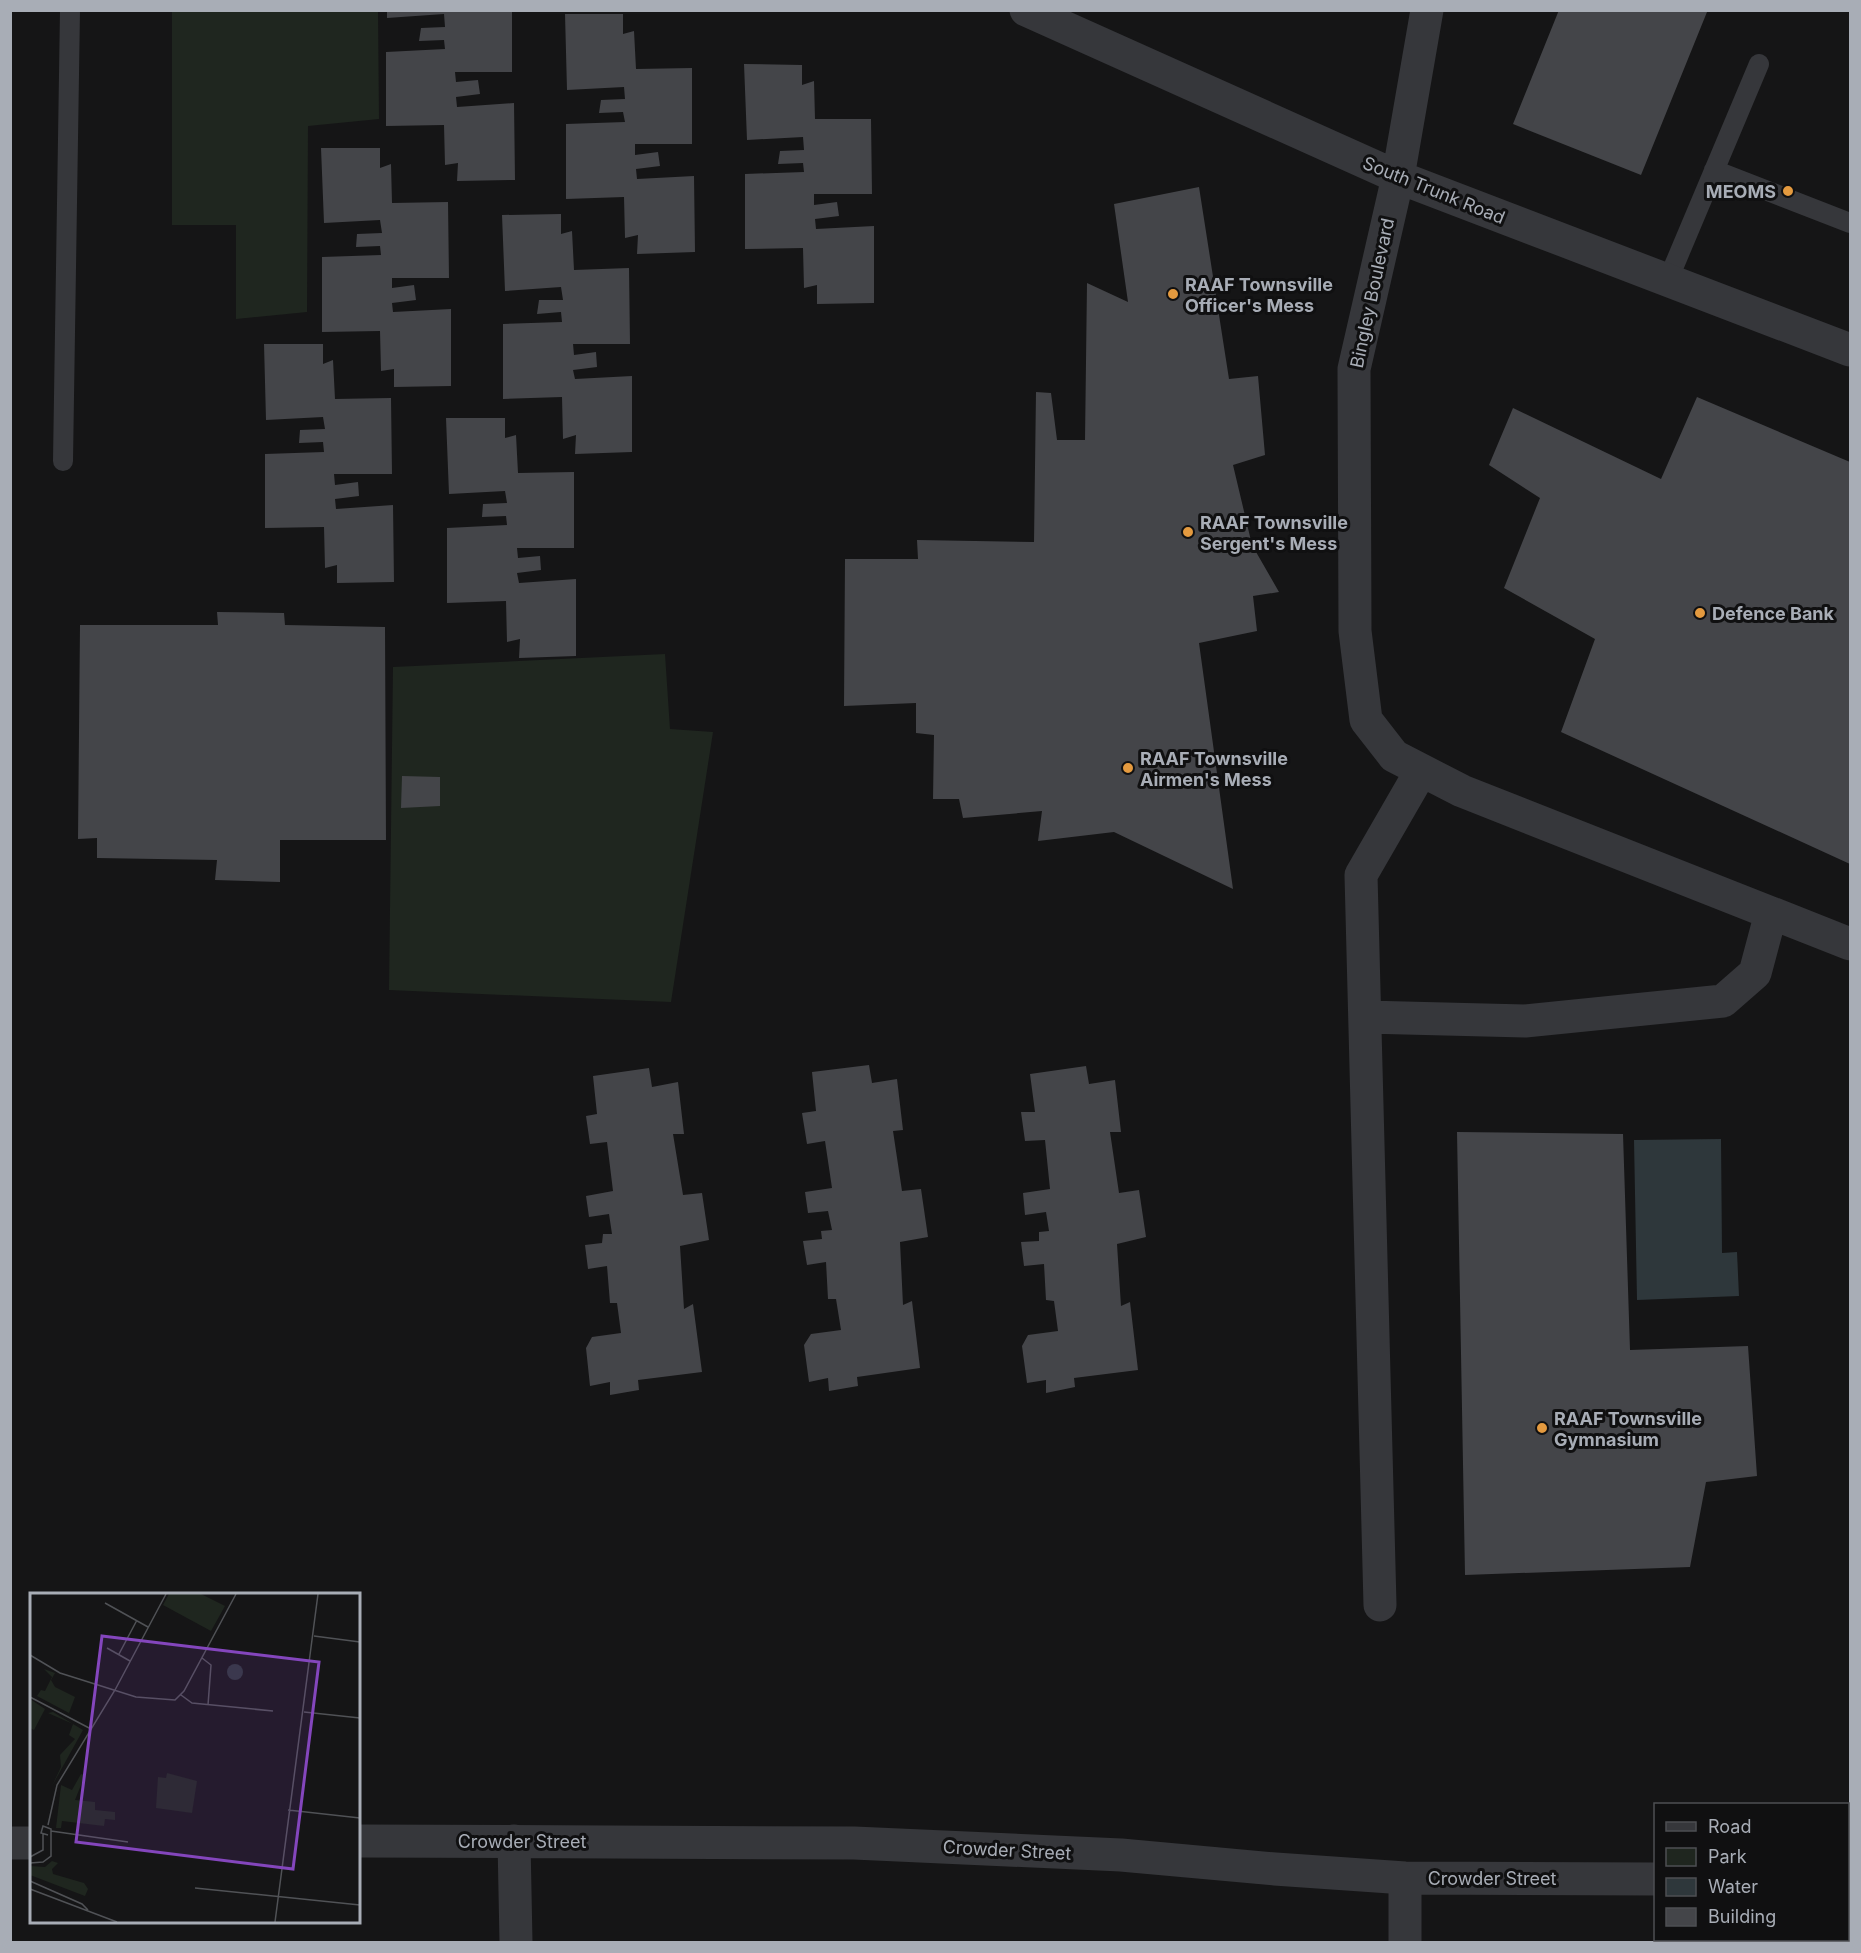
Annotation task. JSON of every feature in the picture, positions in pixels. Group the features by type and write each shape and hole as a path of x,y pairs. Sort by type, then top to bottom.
{"street":[{"name":"South Trunk Road","path":"1026,10 1398,177 1851,350"},
{"name":"Bingley Boulevard","path":"1427,10 1398,177 1354,369 1355,631 1366,720 1394,756 1462,791 1851,944"},
{"path":"1380,1605 1361,875 1421,771"},
{"path":"1365,1017 1525,1021 1723,1001 1755,973 1771,913"},
{"name":"Crowder Street","path":"360,1841 865,1843 1121,1856 1405,1878 1654,1879"},
{"path":"514,1841 516,1942"},
{"path":"10,1843 30,1843"},
{"path":"1405,1878 1406,1942"}],"lane":[{"path":"63,460 70,10"},
{"path":"1668,280 1758,64"},
{"path":"1714,170 1851,223"}],"green space":[{"path":"172,11 378,11 379,119 308,126 307,312 236,319 236,225 172,225"},
{"path":"665,654 670,729 713,732 671,1002 389,990 393,667"}],"water":[{"path":"1721,1139 1722,1253 1737,1252 1739,1296 1637,1300 1634,1140"}],"building":[{"path":"387,10 512,10 512,72 455,72 456,82 478,80 480,94 456,97 457,107 514,103 515,180 457,181 458,163 445,165 444,125 386,126 386,52 445,49 444,40 419,41 421,28 445,27 444,14 387,18"},
{"path":"1559,10 1701,10 1707,12 1641,175 1513,124"},
{"path":"565,14 623,14 623,34 634,31 636,69 692,68 692,144 635,144 635,155 658,152 660,166 636,169 637,179 694,176 695,252 637,254 638,235 625,238 624,197 566,199 566,124 625,122 623,112 599,113 601,100 625,99 624,87 567,90"},
{"path":"744,64 802,65 802,85 814,81 815,119 871,119 872,194 814,194 814,205 837,202 839,216 815,219 816,229 874,226 874,303 817,304 817,285 804,288 803,248 745,249 745,174 804,172 803,163 778,164 780,151 804,150 803,137 747,140"},
{"path":"321,148 380,148 380,168 391,164 392,203 448,202 449,278 392,278 392,288 414,285 416,300 392,303 393,312 451,309 451,386 394,387 394,369 381,371 380,331 322,332 322,257 381,255 380,246 356,247 357,234 382,233 380,220 324,223"},
{"path":"1199,187 1229,379 1258,376 1265,455 1233,465 1252,545 1279,592 1253,596 1257,631 1199,643 1233,889 1114,832 1038,841 1042,811 963,818 959,799 933,799 934,735 916,733 916,703 844,706 845,559 918,559 917,540 1034,542 1036,392 1051,393 1057,440 1085,440 1087,283 1128,302 1114,204"},
{"path":"561,214 561,234 572,231 574,270 629,268 630,344 573,344 574,355 596,352 597,367 573,370 575,379 632,376 632,452 575,454 576,435 563,439 562,397 503,399 503,324 562,322 561,312 537,314 539,300 563,300 561,287 505,291 502,215"},
{"path":"264,344 323,344 323,364 333,360 335,399 391,398 392,474 334,474 335,485 358,482 359,496 335,499 336,509 393,505 394,582 337,583 337,565 325,568 324,527 265,528 265,454 324,452 323,442 299,443 300,430 325,429 323,417 266,420"},
{"name":"Defence Bank","path":"1697,397 1850,462 1850,864 1561,732 1595,639 1504,588 1540,498 1489,465 1513,408 1661,479"},
{"path":"446,418 505,418 505,438 516,435 518,473 574,472 574,548 517,548 518,558 540,556 541,570 517,573 519,583 576,579 576,656 519,658 520,639 507,642 506,601 447,603 447,528 507,525 506,516 482,517 483,504 507,503 505,491 449,494"},
{"path":"217,612 284,613 285,625 385,627 386,840 280,840 280,882 215,880 217,860 97,858 97,838 78,839 80,625 218,625"},
{"path":"402,776 440,777 440,806 401,808"},
{"path":"869,1065 872,1083 897,1079 903,1130 893,1131 902,1191 921,1189 928,1237 900,1242 903,1305 912,1301 920,1368 857,1377 858,1386 829,1391 828,1378 809,1382 804,1345 811,1334 841,1330 836,1299 828,1299 826,1262 807,1265 803,1241 822,1239 821,1231 832,1230 828,1211 808,1213 805,1192 832,1188 825,1141 807,1144 802,1113 816,1111 812,1072"},
{"path":"1086,1066 1089,1084 1115,1080 1121,1132 1110,1132 1119,1193 1139,1190 1146,1237 1117,1244 1121,1306 1130,1302 1138,1370 1074,1378 1075,1387 1046,1393 1046,1380 1027,1383 1022,1346 1028,1335 1058,1331 1054,1301 1046,1300 1044,1264 1024,1266 1021,1242 1039,1241 1039,1232 1049,1231 1046,1212 1025,1215 1023,1193 1050,1189 1045,1140 1025,1141 1021,1112 1035,1112 1030,1074"},
{"path":"649,1068 652,1087 678,1082 684,1134 673,1134 683,1195 702,1193 709,1240 680,1246 684,1309 693,1304 702,1372 638,1380 639,1390 610,1395 610,1382 590,1386 586,1348 592,1337 621,1333 617,1303 610,1303 607,1266 588,1269 585,1245 602,1243 603,1234 612,1234 609,1214 589,1217 586,1196 613,1191 607,1142 590,1144 586,1116 597,1114 593,1076"},
{"path":"1457,1132 1623,1134 1630,1350 1748,1346 1757,1476 1706,1482 1690,1567 1465,1575"}],"place":[{"name":"MEOMS","path":"1788,191"},
{"name":"RAAF Townsville Officer's Mess","path":"1173,294"},
{"name":"RAAF Townsville Sergent's Mess","path":"1188,532"},
{"name":"Defence Bank","path":"1700,613"},
{"name":"RAAF Townsville Airmen's Mess","path":"1128,768"},
{"name":"RAAF Townsville Gymnasium","path":"1542,1428"}]}
